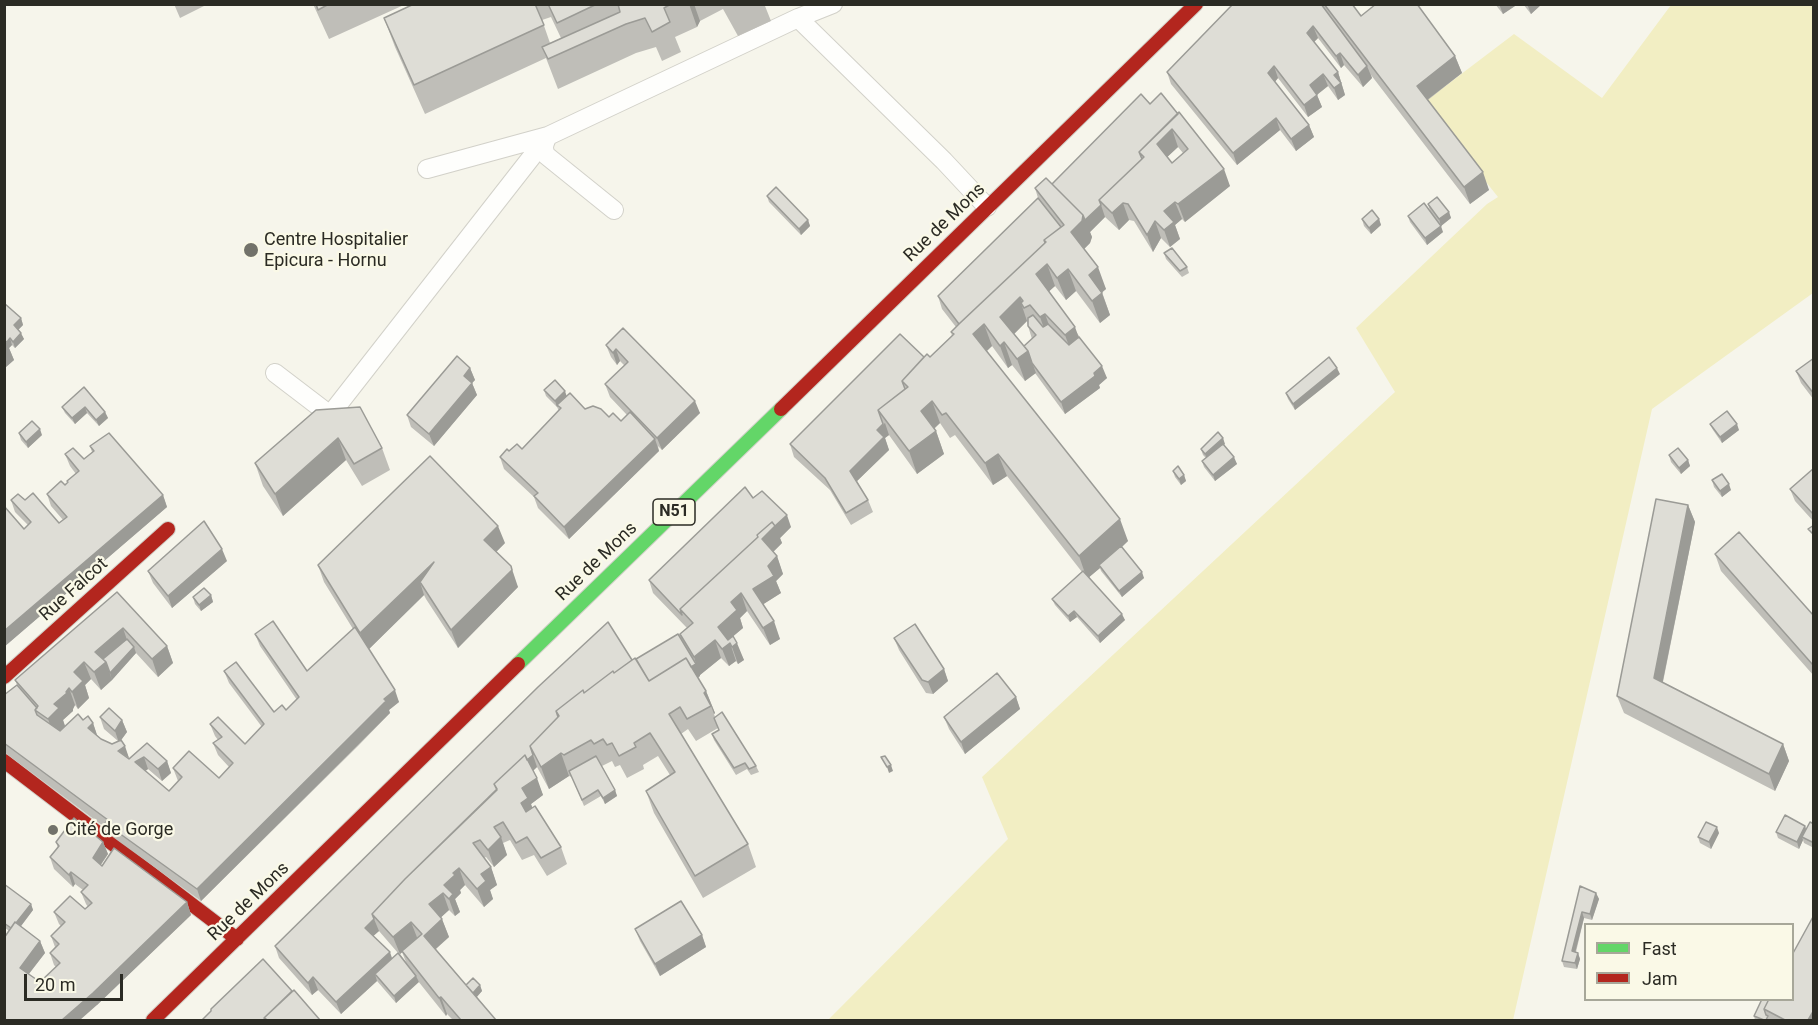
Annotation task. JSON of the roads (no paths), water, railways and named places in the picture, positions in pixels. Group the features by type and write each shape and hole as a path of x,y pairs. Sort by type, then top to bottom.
{"main road":[{"name":"Rue de Mons","path":"153,1020 1196,4"},
{"name":"Rue Falcot","path":"4,677 168,530"},
{"path":"4,761 237,939"}],"lane":[{"path":"427,169 548,136 798,18 833,4"},
{"path":"798,18 944,161 987,207"},
{"path":"548,136 544,145 544,152 547,156 614,210"},
{"path":"275,373 330,415 548,136"}],"place":[{"name":"Centre Hospitalier Epicura - Hornu","path":"251,250"},
{"name":"Cité de Gorge","path":"53,830"}]}
